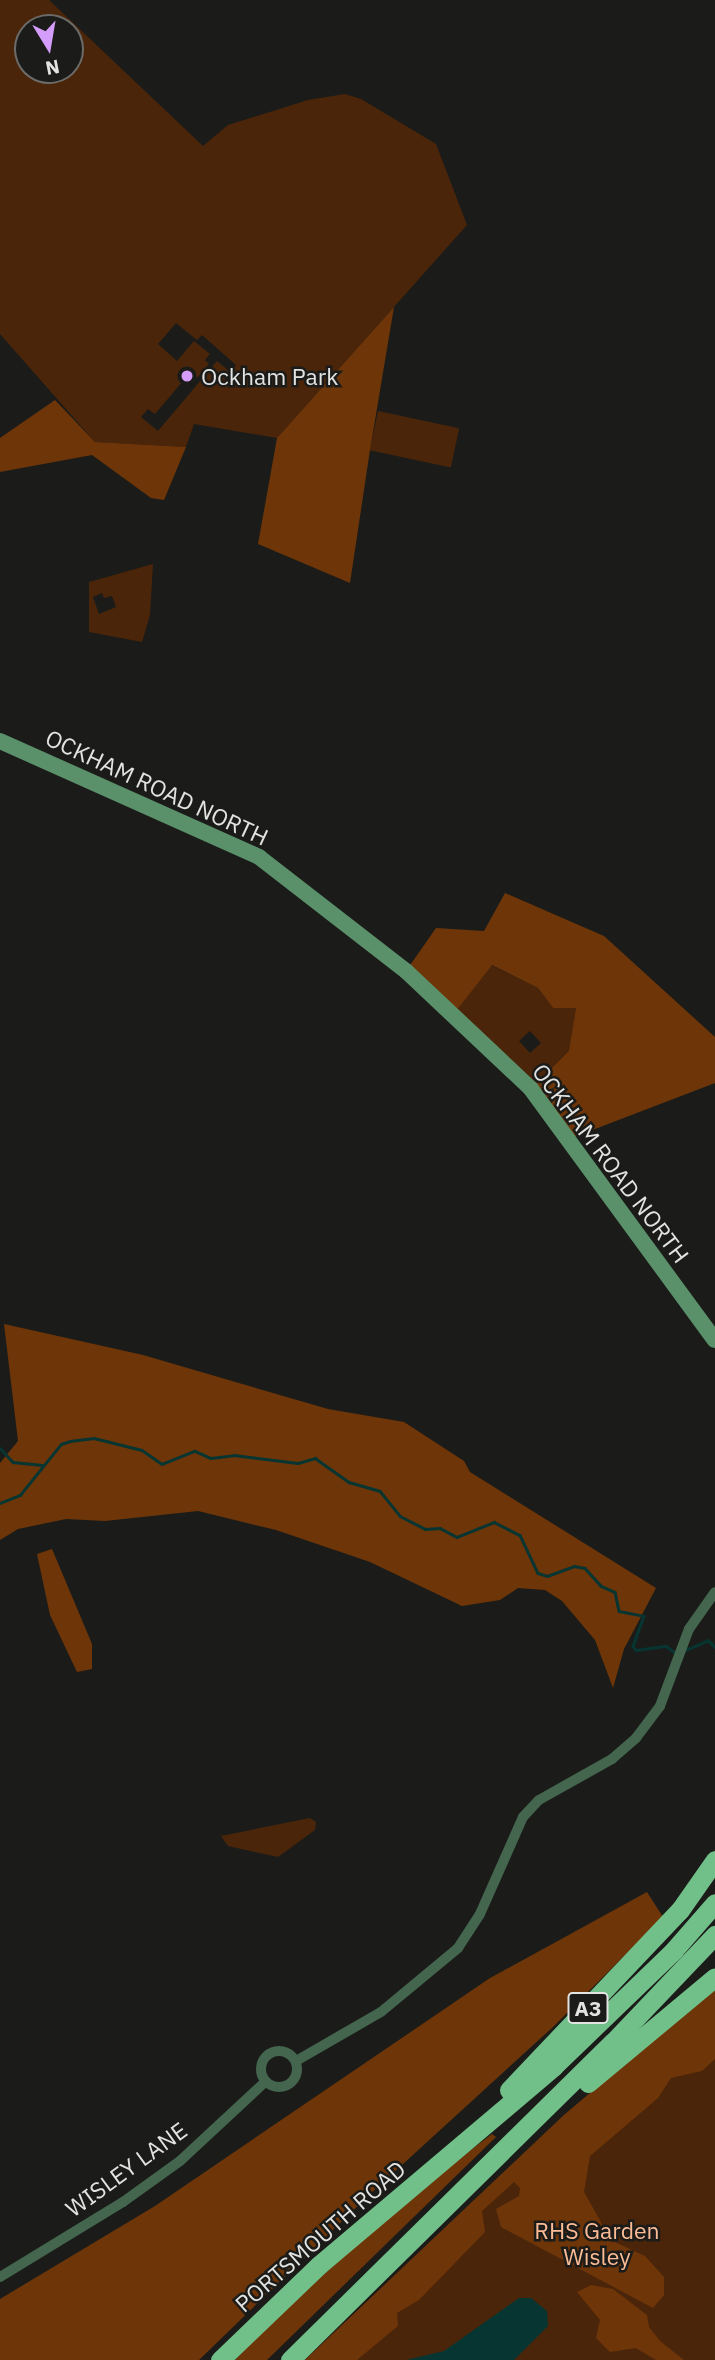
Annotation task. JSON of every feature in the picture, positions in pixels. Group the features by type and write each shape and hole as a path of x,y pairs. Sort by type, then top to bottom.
{"highway":[{"name":"A3","path":"455,2151 680,1910 715,1860"},
{"name":"A3","path":"455,2151 588,2034 715,1903"},
{"name":"A3","path":"290,2360 715,1936"},
{"name":"A3","path":"485,2168 715,1977"},
{"name":"PORTSMOUTH ROAD","path":"220,2360 319,2265 455,2151"}],"main road":[{"name":"OCKHAM ROAD NORTH","path":"0,741 246,850 406,971 531,1089 715,1340"}],"street":[{"path":"296,2061 381,2012 458,1948 480,1914 523,1817 539,1800 612,1759 636,1738 660,1706 689,1629 715,1592"},
{"path":"284,2051 296,2061 298,2072 292,2082 276,2087 266,2081 261,2067 268,2054 284,2051"},
{"name":"WISLEY LANE","path":"0,2277 123,2202 180,2161 266,2081"}],"green space":[{"path":"0,0 49,0 64,14 14,14 14,84 84,84 84,33 203,146 228,125 308,100 345,94 361,99 436,144 467,225 277,438 194,424 186,447 95,442 0,334","holes":["176,323 197,340 202,335 236,365 230,372 217,361 158,431 141,417 148,409 155,414 183,381 177,375 183,367 197,378 209,364 205,360 210,354 194,341 177,361 158,344"]},
{"path":"394,307 350,583 258,544 277,438"},
{"path":"55,400 95,442 186,447 164,500 151,498 92,455 0,472 0,438"},
{"path":"378,411 459,428 451,467 370,450"},
{"path":"153,564 150,615 142,642 89,632 89,582","holes":["102,593 104,598 112,596 116,607 99,614 93,597"]},
{"path":"505,893 604,936 715,1037 715,1083 569,1139 531,1089 569,1051 576,1008 553,1008 538,988 492,965 453,1015 406,971 436,928 484,931"},
{"path":"491,965 538,988 553,1008 576,1008 570,1051 535,1085 457,1010","holes":["530,1031 541,1043 530,1053 519,1041"]},
{"path":"4,1324 143,1355 328,1409 404,1422 464,1461 470,1472 656,1588 624,1649 613,1688 595,1640 562,1601 545,1590 518,1588 500,1600 462,1606 370,1562 276,1530 198,1511 105,1521 66,1519 18,1529 0,1540 0,1463 18,1441"},
{"path":"52,1549 92,1644 92,1669 77,1672 50,1615 37,1554"},
{"path":"310,1818 316,1822 315,1830 278,1857 228,1846 221,1836"},
{"path":"647,1892 663,1917 553,2027 369,2195 199,2360 0,2360 0,2299 155,2206 490,1978"},
{"name":"RHS Garden Wisley","path":"715,1987 715,2360 305,2360 564,2115"},
{"path":"715,1987 715,2059 702,2071 671,2078 658,2098 590,2156 584,2192 601,2222 604,2237 645,2256 664,2277 664,2295 653,2308 501,2227 496,2209 519,2196 520,2188 514,2182 482,2211 485,2232 419,2300 397,2313 398,2326 357,2360 305,2360 564,2115"},
{"path":"492,2134 496,2137 267,2360 235,2360 303,2289 415,2192"},
{"path":"591,2285 613,2289 647,2315 649,2327 660,2341 684,2360 656,2360 636,2348 610,2352 596,2338 600,2320 577,2292"}],"water":[{"path":"519,2298 531,2298 547,2311 548,2326 514,2360 406,2360 444,2351"}],"waterway":[{"path":"0,1503 20,1495 61,1444 70,1441 94,1438 142,1450 162,1464 195,1451 211,1458 234,1455 298,1463 315,1458 349,1482 380,1491 400,1516 425,1529 440,1528 457,1537 494,1522 520,1535 538,1573 547,1576 574,1566 585,1568 601,1586 615,1592 619,1611 644,1616 633,1646 636,1650 666,1646 676,1653"},
{"path":"0,1448 13,1462 42,1465"},
{"path":"686,1650 708,1640 715,1647"}],"place":[{"name":"Ockham Park","path":"187,376"}]}
